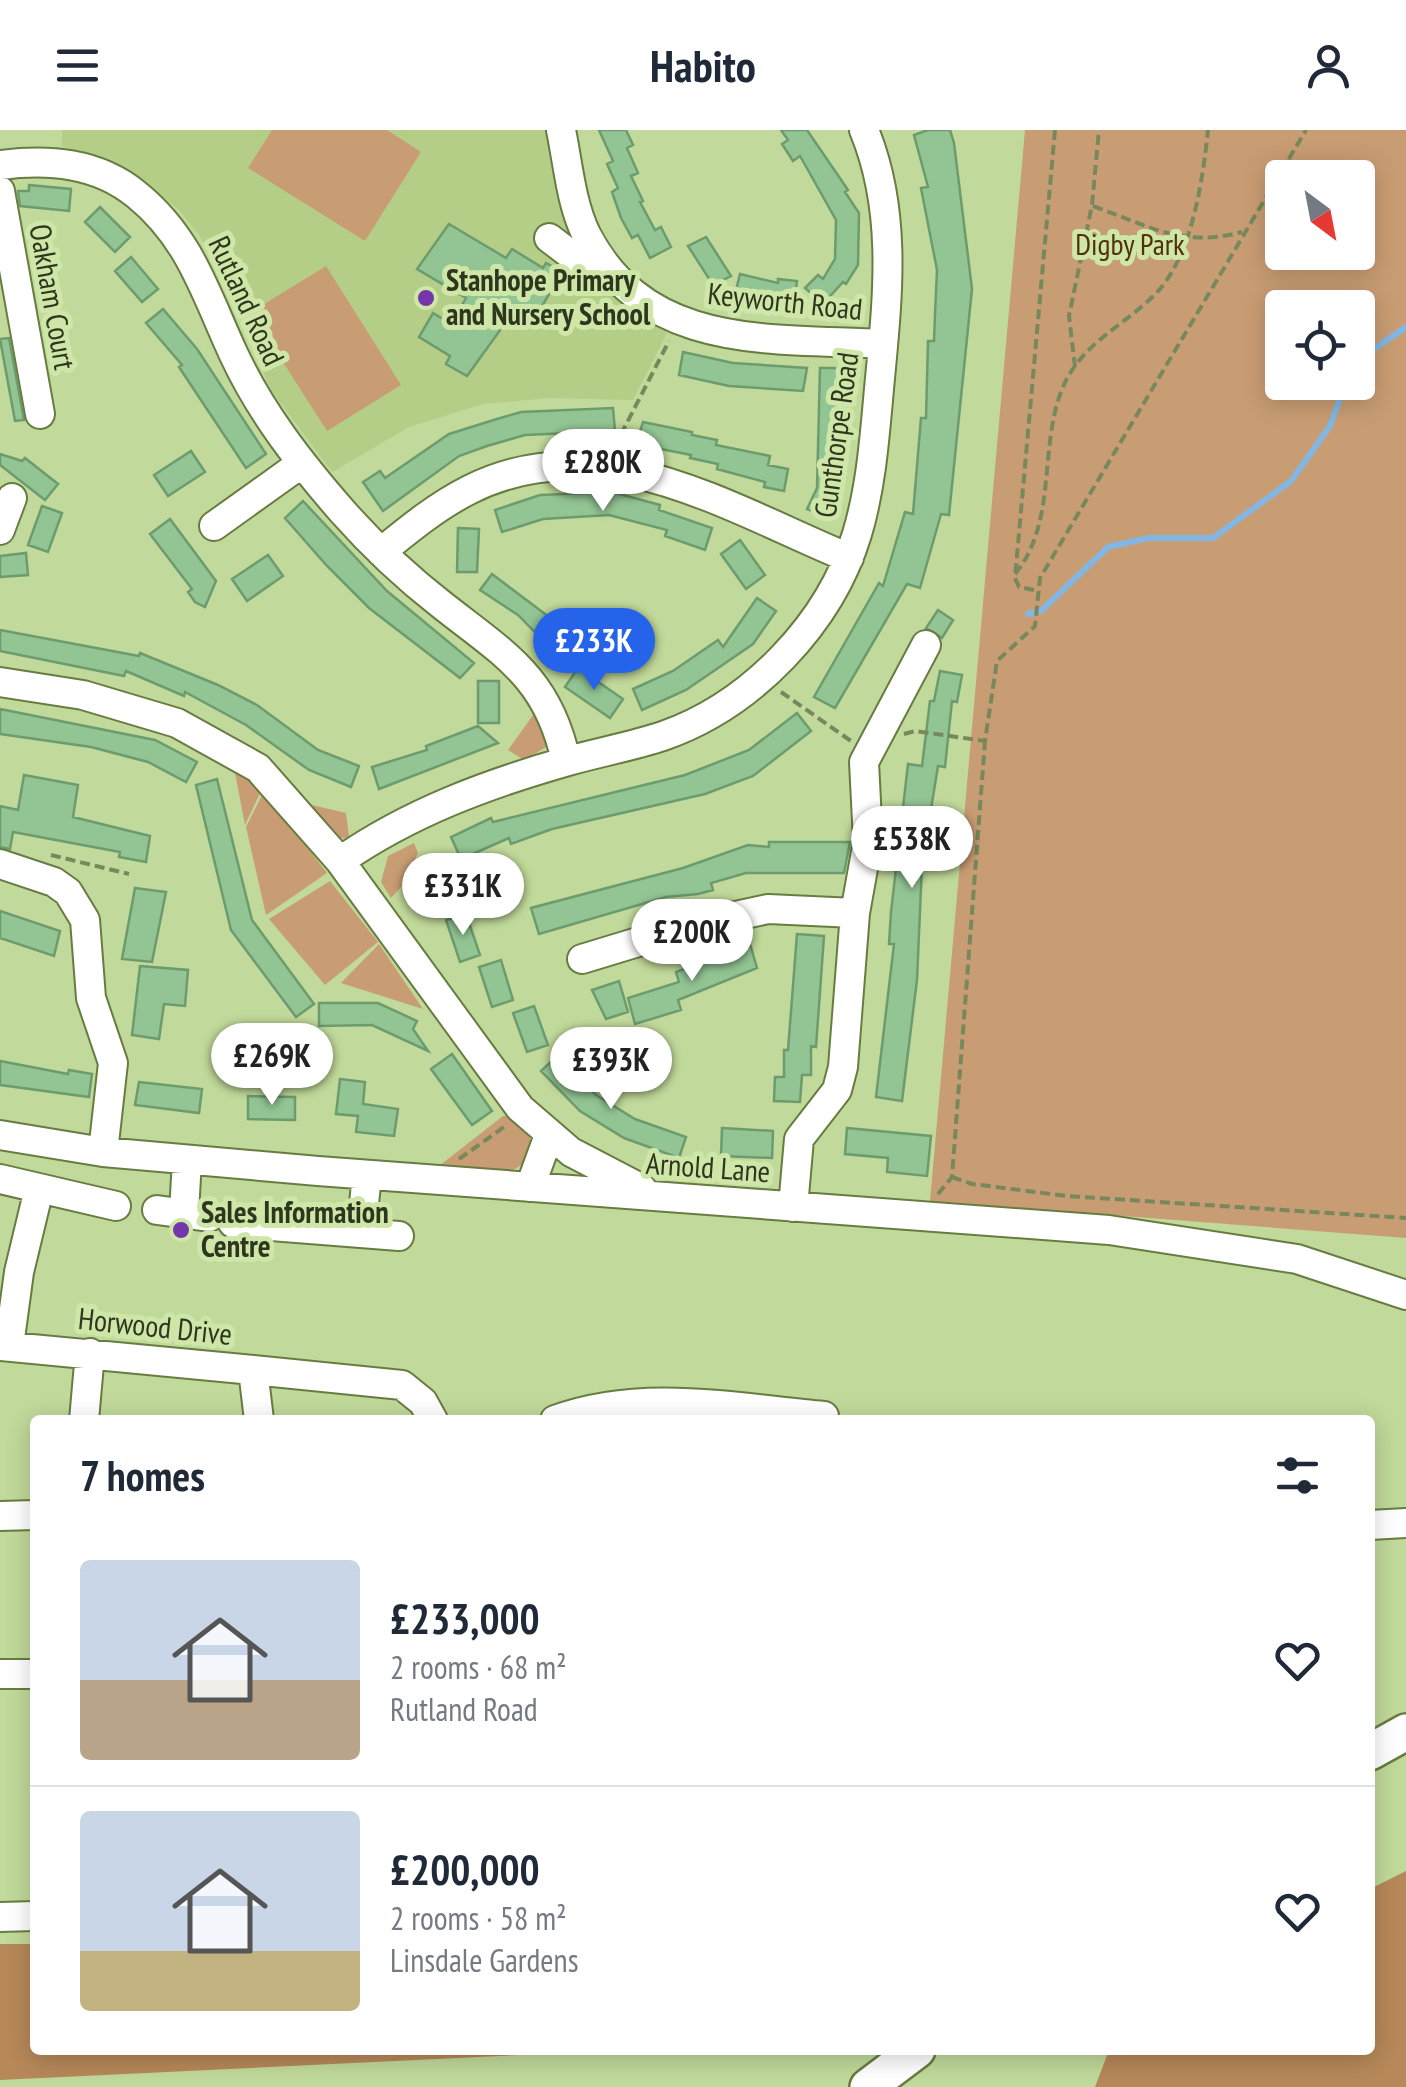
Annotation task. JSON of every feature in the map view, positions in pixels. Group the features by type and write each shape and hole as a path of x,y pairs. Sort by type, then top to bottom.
{"main road":[{"path":"1375,1749 1406,1732"},
{"path":"868,2087 910,2055"}],"street":[{"name":"Keyworth Road","path":"561,130 585,232 612,274 650,308 677,323 727,332 882,344"},
{"name":"Gunthorpe Road","path":"340,860 451,800 680,728 762,676 809,626 849,558 868,489 882,344 887,229 864,130"},
{"name":"Rutland Road","path":"0,165 58,161 88,169 125,186 169,224 203,276 253,392 302,463 381,552 515,660 546,707 566,761"},
{"name":"Oakham Court","path":"0,191 40,414"},
{"path":"549,238 591,270 612,274"},
{"path":"214,526 302,463"},
{"path":"381,552 452,500 494,480 546,466 603,466 671,482 849,558"},
{"path":"793,1207 799,1139 837,1090 843,1067 856,913 868,842 871,745 926,645"},
{"path":"0,682 83,694 177,723 258,768 340,860 524,1112 598,1169 656,1196"},
{"path":"0,864 54,882 68,892 85,920 91,998 113,1063 103,1152"},
{"path":"582,959 694,925 768,909 856,913"},
{"name":"Arnold Lane","path":"0,1134 103,1152 188,1160 1108,1230 1298,1259 1406,1295"},
{"path":"530,1187 549,1135"},
{"path":"188,1160 196,1216 400,1236"},
{"path":"361,1232 367,1175"},
{"path":"0,1180 116,1206"},
{"path":"5,1346 38,1188"},
{"name":"Horwood Drive","path":"5,1346 253,1370 258,1415"},
{"path":"84,1415 90,1353"},
{"path":"253,1370 402,1385 422,1402 430,1415"},
{"path":"568,1415 590,1407 637,1400 812,1415"},
{"path":"0,1516 30,1515"},
{"path":"1375,1524 1406,1523"},
{"path":"0,1674 30,1674"},
{"path":"0,1917 30,1916"}],"path":[{"path":"1036,590 1019,586 1015,574 1055,130"},
{"path":"1076,369 1070,316 1092,205 1099,130"},
{"path":"1015,574 1028,558 1041,516 1061,391 1094,342 1161,288 1202,188 1208,130"},
{"path":"938,1190 952,1177 974,938 985,741 997,661 1026,637 1037,617 1036,590 1242,232 1306,130"},
{"path":"1092,205 1184,239 1210,240 1242,232"},
{"path":"603,466 677,323"},
{"path":"762,676 871,745 914,732 985,741"},
{"path":"430,1180 524,1112"},
{"path":"952,1177 972,1184 1067,1196 1406,1218"}],"shaded area":[{"name":"Stanhope Primary and Nursery School","path":"62,130 547,130 570,232 633,309 668,331 633,400 550,398 483,404 409,427 332,472 271,390 217,266 199,235 178,209 146,184 112,164 62,146"},
{"path":"1406,1871 1406,2087 1095,2087 1107,2055 1375,2055 1375,1886"},
{"path":"0,1944 30,1944 30,2055 519,2055 0,2080"}],"green space":[{"path":"272,130 387,130 421,152 365,241 248,168"},
{"name":"Digby Park","path":"1025,130 1406,130 1406,1238 930,1201"},
{"path":"326,266 401,385 327,431 251,312"},
{"path":"536,711 548,746 524,760 508,750"},
{"path":"235,773 263,787 245,825"},
{"path":"264,791 327,873 266,915 246,827"},
{"path":"308,804 346,813 349,837 338,839"},
{"path":"414,843 418,853 403,885 391,898 381,882 388,856"},
{"path":"330,881 378,942 325,985 269,919"},
{"path":"379,944 423,1009 341,983"},
{"path":"503,1116 510,1116 530,1138 531,1149 522,1164 513,1170 489,1173 439,1166"}],"building":[{"path":"599,130 626,130 633,145 627,148 638,173 631,176 643,201 640,202 655,230 661,227 671,247 650,258 638,235 632,238 621,218 612,192 618,188 607,164 613,161"},
{"path":"781,130 807,130 859,213 858,265 846,284 843,282 823,304 805,288 818,275 823,279 835,259 836,220 800,156 793,161 782,144 788,140"},
{"path":"928,130 950,130 954,143 972,289 949,515 941,514 920,588 907,584 835,708 814,697 879,583 883,586 905,512 913,514 921,418 926,418 928,341 934,341 937,270 921,188 928,187 914,135"},
{"path":"29,185 71,189 69,211 20,206 18,191 29,191"},
{"path":"100,207 130,237 115,252 85,222"},
{"path":"449,224 506,258 512,249 543,268 546,263 562,272 530,327 511,315 467,376 446,364 450,356 419,337 433,313 451,324 466,298 417,269"},
{"path":"706,237 731,276 713,285 688,246"},
{"path":"131,257 158,289 142,302 115,271"},
{"path":"740,274 778,283 778,279 797,281 794,304 735,294"},
{"path":"163,309 197,349 266,454 246,468 179,367 182,365 146,323"},
{"path":"9,338 24,420 15,421 0,339"},
{"path":"683,352 733,363 807,368 803,391 729,386 679,375"},
{"path":"820,368 848,368 842,413 843,466 828,517 807,509 817,488"},
{"path":"613,408 615,431 525,435 487,446 459,456 383,511 363,482 380,471 385,478 449,434 497,419 521,412"},
{"path":"643,422 692,432 717,440 716,445 770,456 768,465 788,469 784,491 717,469 718,464 690,458 691,455 636,444"},
{"path":"191,451 205,472 168,496 154,475"},
{"path":"0,454 22,461 25,458 58,484 45,500 0,465"},
{"path":"612,492 660,505 659,510 712,528 705,550 665,536 667,530 609,515 543,519 502,532 495,510 540,495"},
{"path":"303,501 387,591 474,663 460,678 369,608 327,566 285,518"},
{"path":"42,506 62,513 48,552 28,545"},
{"path":"170,519 216,581 205,607 195,602 188,592 192,589 150,534"},
{"path":"458,528 479,529 477,572 457,572"},
{"path":"740,540 765,575 746,589 721,554"},
{"path":"26,553 28,575 0,577 0,556"},
{"path":"268,555 283,576 247,601 232,579"},
{"path":"492,574 545,614 572,641 569,645 577,654 566,664 518,615 480,590"},
{"path":"757,598 776,611 753,644 686,690 642,710 633,689 673,671 718,640 723,647"},
{"path":"938,610 953,620 942,638 926,628"},
{"path":"0,630 139,656 140,653 218,685 257,705 318,750 359,766 351,787 309,770 246,725 185,692 184,696 126,671 124,676 0,651"},
{"path":"578,668 623,699 610,718 565,687"},
{"path":"940,671 962,675 957,702 952,701 945,767 938,766 922,865 917,980 902,1101 876,1097 894,944 889,944 891,912 908,764 922,766 930,701 934,701"},
{"path":"478,681 499,681 499,723 478,723"},
{"path":"0,709 155,740 197,762 186,782 148,762 91,747 0,734"},
{"path":"797,713 811,731 753,776 705,794 552,829 511,844 509,838 461,859 451,837 491,818 493,822 685,775 749,750"},
{"path":"478,726 498,743 379,789 372,767 427,750 426,746"},
{"path":"24,775 78,785 73,817 150,836 146,862 119,857 120,852 13,832 10,849 0,847 0,806 18,810"},
{"path":"217,779 252,920 314,1004 296,1017 231,930 196,785"},
{"path":"769,842 850,842 844,873 746,873 711,883 713,890 666,897 539,934 531,908 683,868 748,845 769,847"},
{"path":"426,856 446,862 433,904 413,898"},
{"path":"135,888 166,892 152,962 122,959"},
{"path":"0,911 60,931 54,956 0,938"},
{"path":"466,914 480,955 460,962 446,920"},
{"path":"797,934 824,936 816,1047 811,1046 811,1075 802,1075 800,1102 774,1101 775,1077 784,1077 784,1050 788,1050"},
{"path":"750,944 757,968 678,1000 681,1010 635,1024 628,998 679,982 676,972"},
{"path":"501,960 513,1000 492,1007 479,967"},
{"path":"140,966 188,970 185,1006 164,1004 159,1039 132,1035"},
{"path":"619,981 628,1012 606,1019 592,990"},
{"path":"319,1003 378,1003 417,1021 413,1029 428,1051 372,1025 319,1026"},
{"path":"534,1006 548,1045 527,1052 513,1013"},
{"path":"452,1054 492,1111 472,1125 431,1069"},
{"path":"557,1056 596,1095 635,1119 686,1137 679,1158 624,1138 580,1111 541,1071"},
{"path":"0,1061 68,1074 69,1070 92,1074 89,1097 0,1085"},
{"path":"340,1079 365,1082 363,1104 398,1109 394,1136 356,1132 358,1116 336,1114"},
{"path":"139,1082 202,1089 199,1113 135,1105"},
{"path":"248,1096 295,1097 295,1120 248,1119"},
{"path":"722,1128 773,1131 772,1158 721,1156"},
{"path":"847,1128 931,1136 927,1176 887,1172 888,1158 845,1154"}],"waterway":[{"path":"1375,348 1406,327"},
{"path":"1028,614 1042,610 1108,547 1148,538 1213,538 1291,481 1330,426 1339,400"}],"place":[{"name":"Stanhope Primary and Nursery School","path":"426,298"},
{"name":"Sales Information Centre","path":"181,1230"}]}
